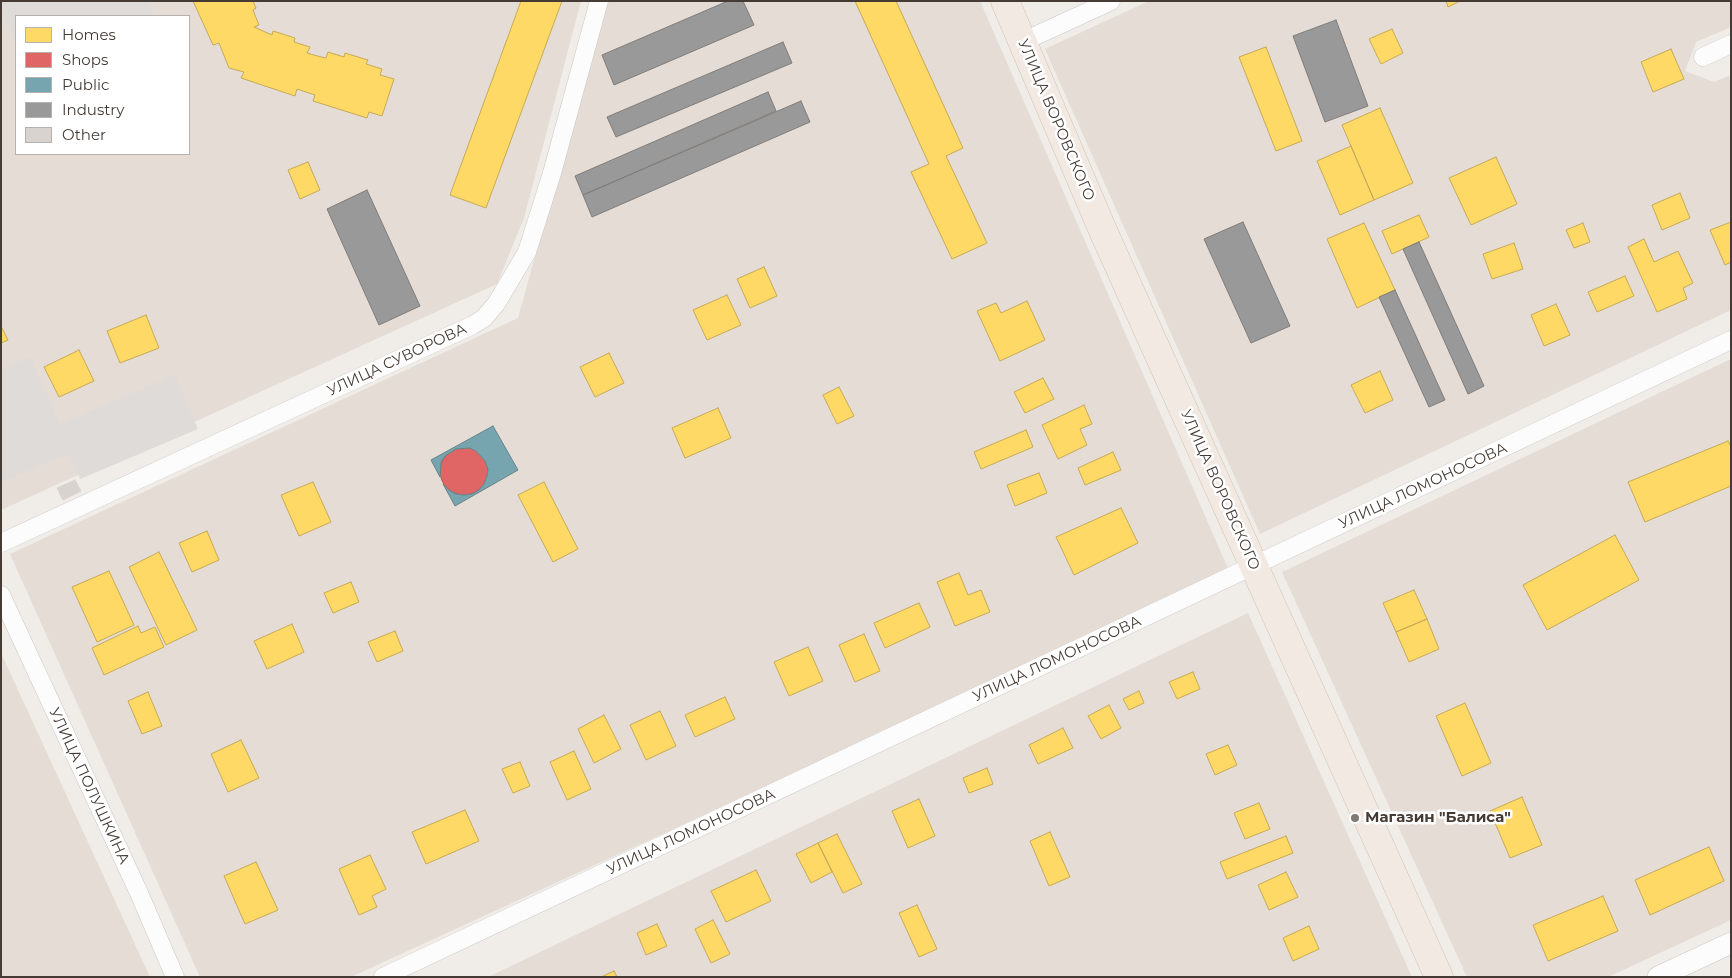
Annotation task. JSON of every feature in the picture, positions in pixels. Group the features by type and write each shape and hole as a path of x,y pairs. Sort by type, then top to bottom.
{"main road":[{"name":"УЛИЦА ВОРОВСКОГО","path":"1005,1 1104,233 1439,977"}],"street":[{"name":"УЛИЦА СУВОРОВА","path":"1,543 464,329 484,318 496,304 526,252 552,173 600,1"},
{"path":"1022,42 1111,1"},
{"path":"1703,57 1731,44"},
{"name":"УЛИЦА ЛОМОНОСОВА","path":"383,977 1731,340"},
{"name":"УЛИЦА ПОЛУШКИНА","path":"1,595 135,884 175,977"},
{"path":"1658,977 1731,943"}],"shaded area":[{"path":"1,1 581,1 524,218 497,284 1,510"},
{"path":"1,1 147,1 154,15 15,15 15,39 1,9"},
{"path":"606,1 980,1 1230,573 351,977 200,977 10,554 518,318"},
{"path":"1149,1 1731,1 1731,27 1696,42 1685,71 1714,82 1731,75 1731,310 1260,534 1045,49"},
{"path":"30,357 60,424 175,375 198,429 80,479 69,454 1,482 1,369"},
{"path":"1731,359 1731,920 1608,977 1467,977 1282,572"},
{"path":"1248,613 1412,977 488,977"},
{"path":"1,653 150,977 1,977"}],"building: Homes":[{"path":"193,1 253,1 256,8 253,10 259,25 254,27 272,35 273,31 295,38 294,42 310,47 307,53 326,58 328,52 344,57 345,53 368,60 366,64 382,69 380,75 394,79 382,116 369,112 367,118 313,101 315,95 297,89 295,96 241,78 244,72 229,68 219,43 213,45"},
{"path":"521,1 562,1 486,208 450,195"},
{"path":"855,1 896,1 963,148 946,156 987,243 952,259 911,172 929,164"},
{"path":"1446,1 1460,1 1448,7"},
{"path":"1392,29 1403,53 1381,64 1369,39"},
{"path":"1266,47 1302,141 1276,151 1239,57"},
{"path":"1671,49 1684,79 1653,92 1641,62"},
{"path":"1380,108 1413,183 1374,200 1342,125"},
{"path":"1351,146 1374,200 1340,215 1317,161"},
{"path":"1496,157 1517,204 1471,225 1449,178"},
{"path":"308,162 320,190 300,199 288,170"},
{"path":"1680,193 1690,218 1662,230 1652,205"},
{"path":"1419,215 1429,237 1392,254 1382,231"},
{"path":"1731,222 1731,262 1725,265 1710,230"},
{"path":"1364,223 1395,290 1357,308 1327,239"},
{"path":"1583,223 1590,242 1574,248 1566,230"},
{"path":"1644,239 1654,262 1678,251 1693,283 1683,288 1687,299 1657,312 1628,247"},
{"path":"1514,243 1523,269 1492,279 1483,254"},
{"path":"764,267 777,296 750,308 737,279"},
{"path":"1625,276 1634,296 1597,312 1588,292"},
{"path":"727,295 741,325 707,340 693,310"},
{"path":"1027,301 1045,340 1000,361 977,311 996,303 1001,313"},
{"path":"1556,304 1570,335 1544,346 1531,315"},
{"path":"146,315 159,348 120,363 107,331"},
{"path":"1,326 8,340 1,343"},
{"path":"79,350 94,381 59,397 44,367"},
{"path":"609,353 624,383 595,397 580,367"},
{"path":"1380,371 1393,400 1365,413 1351,385"},
{"path":"1043,378 1054,399 1025,413 1014,392"},
{"path":"839,387 854,416 837,424 823,395"},
{"path":"1084,405 1092,424 1080,429 1087,445 1058,459 1042,425"},
{"path":"718,408 731,438 685,458 672,428"},
{"path":"1026,430 1033,447 981,469 974,452"},
{"path":"1728,441 1731,447 1731,486 1645,522 1628,482"},
{"path":"1113,452 1121,470 1085,485 1078,468"},
{"path":"1039,473 1047,493 1015,506 1007,485"},
{"path":"313,482 331,522 299,536 281,495"},
{"path":"544,482 578,549 553,562 518,495"},
{"path":"1121,508 1138,543 1074,575 1056,537"},
{"path":"207,531 219,560 192,572 179,543"},
{"path":"1615,535 1639,580 1547,630 1523,585"},
{"path":"159,552 197,630 166,645 129,567"},
{"path":"109,571 134,625 97,642 72,587"},
{"path":"959,573 968,595 981,590 990,612 955,626 937,582"},
{"path":"351,582 359,602 333,613 324,593"},
{"path":"1414,590 1427,619 1396,632 1383,603"},
{"path":"919,603 930,627 885,648 874,623"},
{"path":"1427,619 1439,649 1409,662 1396,632"},
{"path":"292,624 304,652 267,669 254,641"},
{"path":"138,626 141,633 155,627 164,647 104,675 92,648"},
{"path":"395,631 403,651 377,662 368,642"},
{"path":"864,634 880,671 855,682 839,645"},
{"path":"808,647 823,681 789,696 774,662"},
{"path":"1193,672 1200,689 1177,699 1169,682"},
{"path":"1139,691 1144,703 1129,710 1123,699"},
{"path":"148,692 162,726 142,734 128,701"},
{"path":"725,697 735,719 695,737 685,715"},
{"path":"1465,703 1491,763 1462,776 1436,716"},
{"path":"1109,705 1121,728 1101,739 1088,716"},
{"path":"660,711 676,746 646,760 630,725"},
{"path":"604,715 621,749 594,763 578,729"},
{"path":"1063,728 1073,748 1038,764 1029,745"},
{"path":"241,740 259,778 228,792 211,754"},
{"path":"1228,745 1237,765 1215,775 1206,754"},
{"path":"574,751 591,789 567,800 550,762"},
{"path":"520,762 530,786 513,793 502,769"},
{"path":"987,768 993,784 969,793 963,778"},
{"path":"1522,797 1542,845 1510,858 1490,811"},
{"path":"919,799 935,836 908,848 892,811"},
{"path":"1259,803 1270,829 1245,839 1234,813"},
{"path":"465,810 479,841 426,864 412,832"},
{"path":"1050,832 1070,877 1049,886 1030,841"},
{"path":"837,834 862,884 843,893 818,843"},
{"path":"1286,836 1293,853 1227,879 1220,862"},
{"path":"818,843 832,872 811,883 796,854"},
{"path":"1709,847 1724,881 1650,915 1635,880"},
{"path":"370,855 386,889 372,896 377,907 359,915 339,869"},
{"path":"256,862 278,910 245,924 224,876"},
{"path":"756,870 771,901 726,922 711,891"},
{"path":"1286,872 1298,897 1269,910 1258,885"},
{"path":"1603,896 1618,931 1548,961 1533,925"},
{"path":"917,905 937,949 919,957 899,913"},
{"path":"713,920 730,954 711,963 695,929"},
{"path":"657,924 667,946 646,955 637,933"},
{"path":"1309,926 1319,949 1293,961 1283,938"},
{"path":"614,971 617,977 601,977"}],"building: Shops":[{"path":"464,447 473,449 481,454 486,462 488,471 486,480 481,488 473,493 464,495 455,493 447,488 442,480 440,471 442,462 447,454 455,449"}],"building: Public":[{"path":"493,426 518,470 455,506 443,484 456,494 472,494 484,484 488,469 485,461 476,451 470,448 456,449 445,456 441,462 440,477 431,460"}],"building: Industry":[{"path":"728,1 743,1 754,25 614,85 602,55"},
{"path":"1336,20 1368,106 1325,122 1293,36"},
{"path":"783,42 792,63 616,137 607,117"},
{"path":"768,92 776,111 583,195 575,176"},
{"path":"801,101 810,122 592,217 583,195"},
{"path":"367,190 420,306 379,325 327,209"},
{"path":"1243,222 1290,326 1251,343 1204,239"},
{"path":"1419,242 1484,386 1468,394 1403,249"},
{"path":"1395,290 1445,400 1429,407 1379,297"}],"building: Other":[{"path":"75,480 81,491 63,500 57,488"}],"place":[{"name":"Магазин \"Балиса\"","path":"1355,818"}]}
